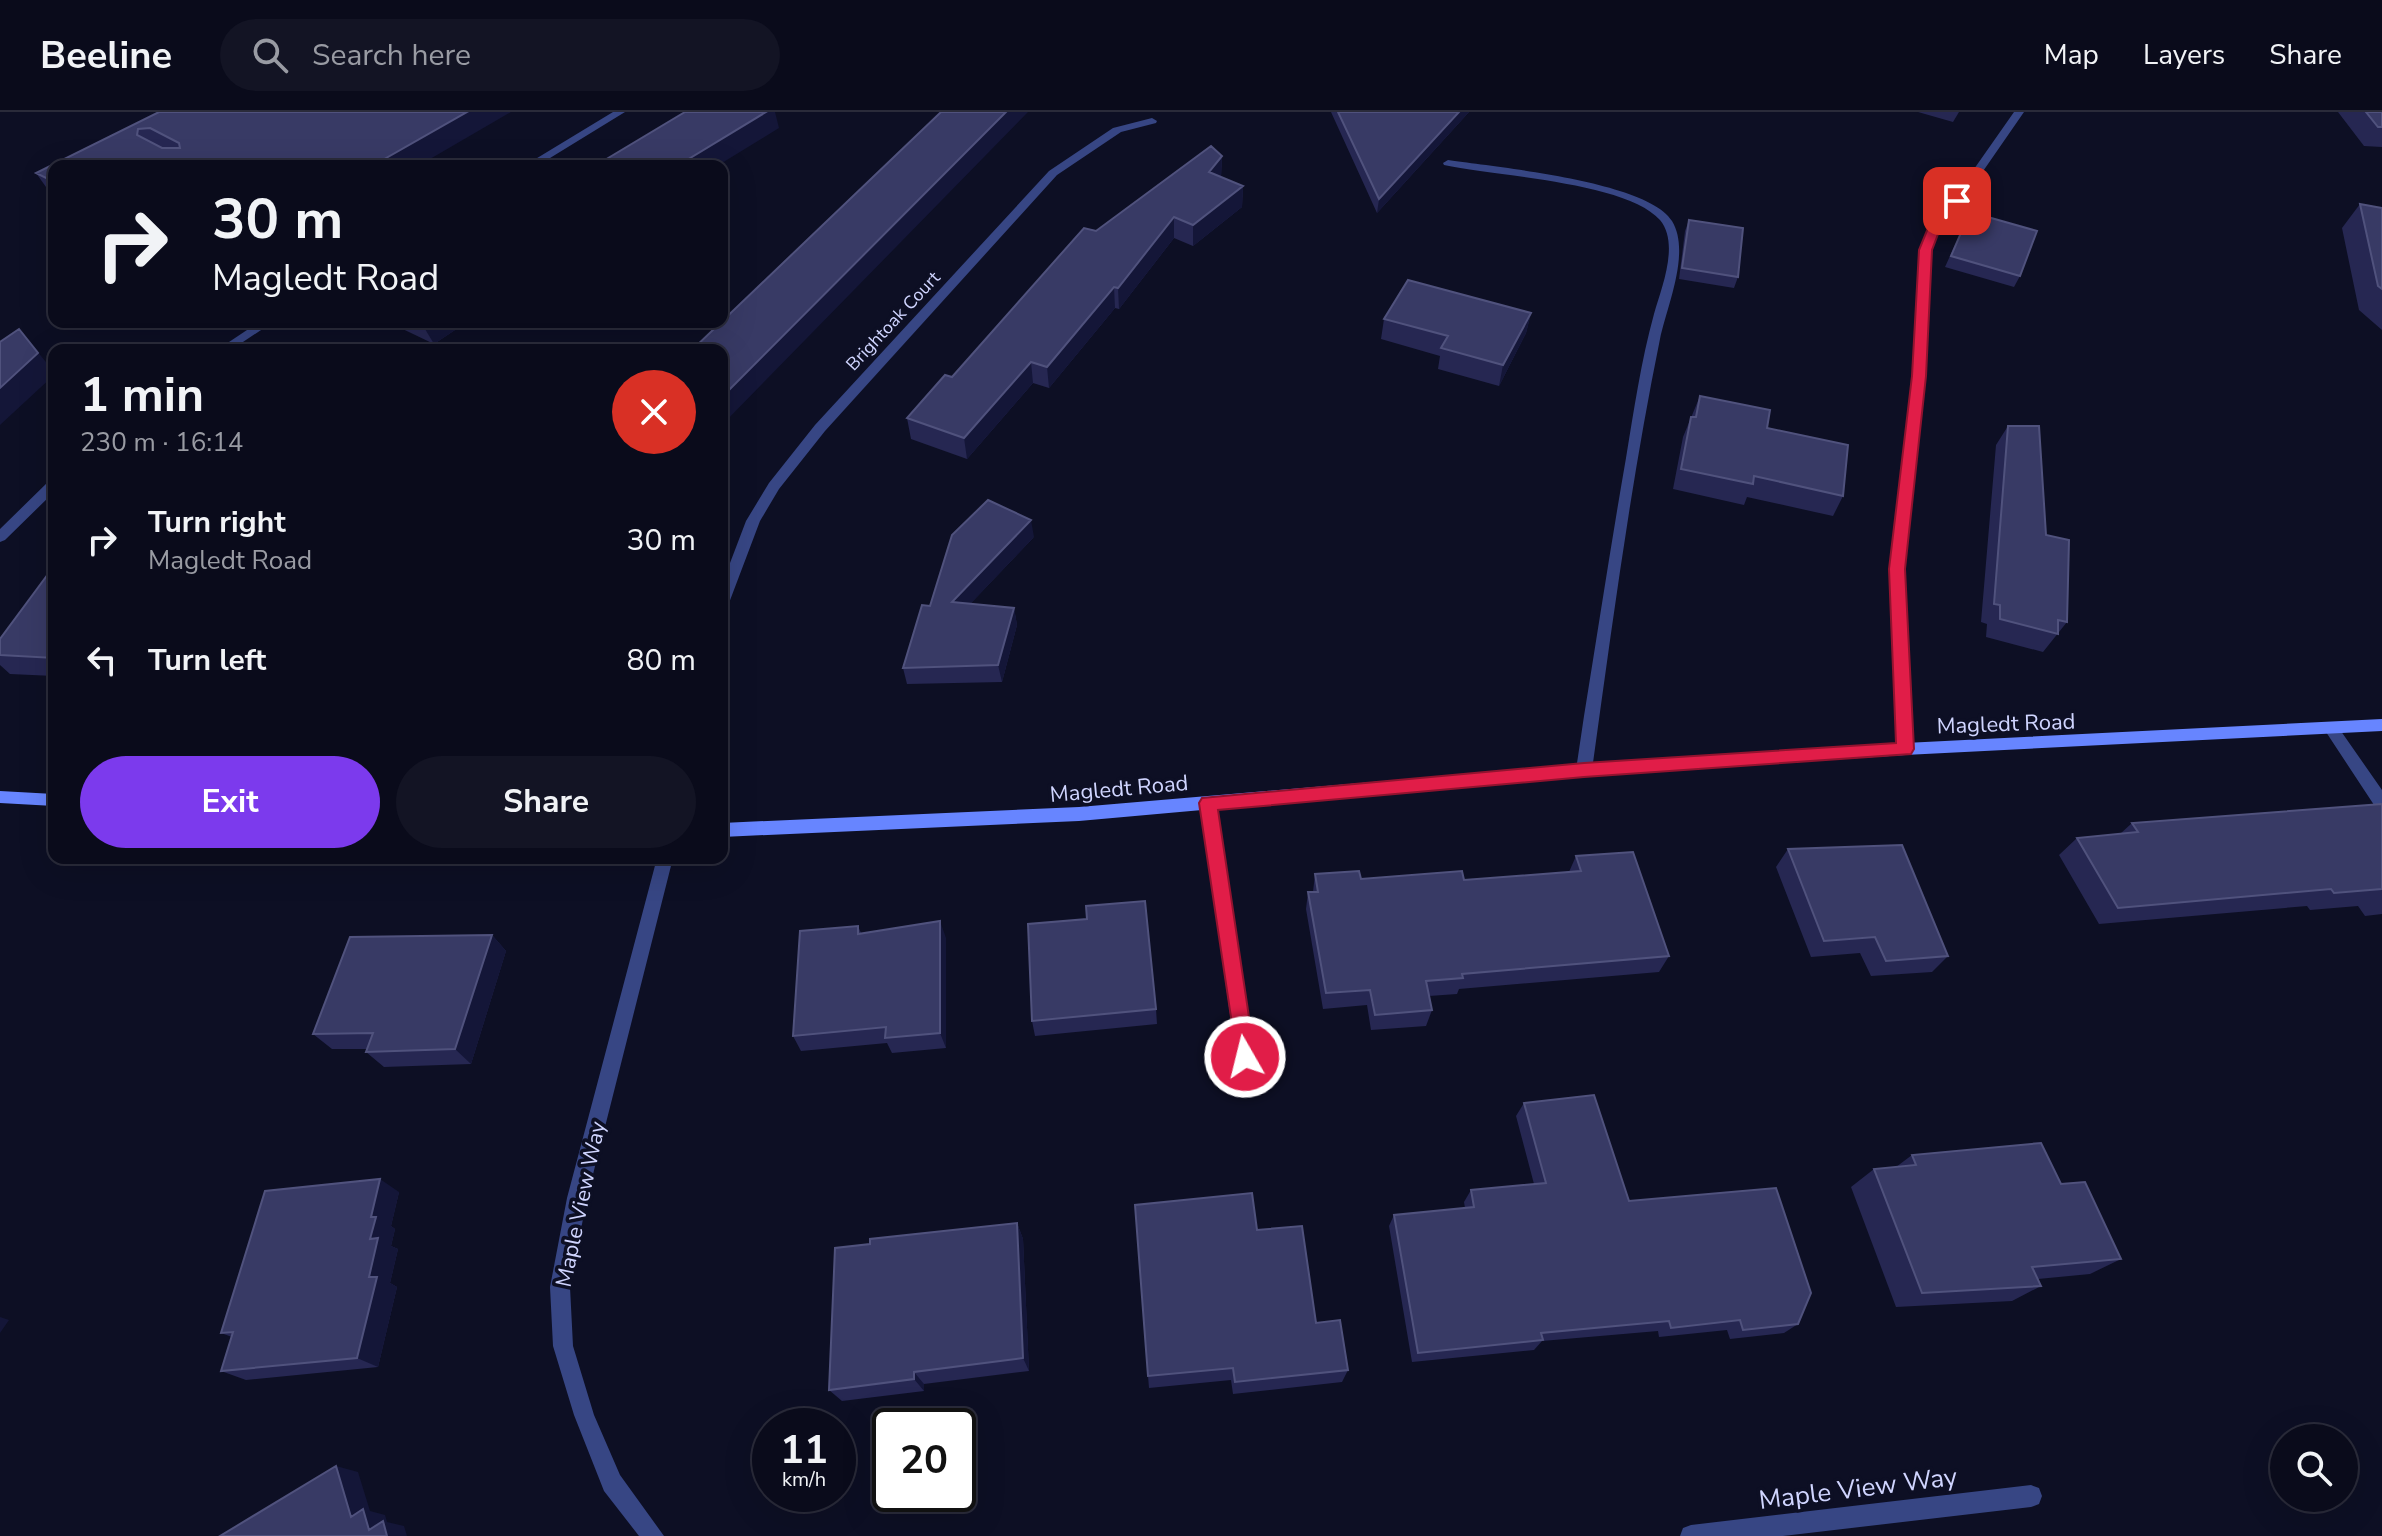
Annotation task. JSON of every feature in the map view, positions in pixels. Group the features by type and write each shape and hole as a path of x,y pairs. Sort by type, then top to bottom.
{"street":[{"path":"539,160 620,112"},
{"path":"1905,749 1897,569 1919,376 1925,250 1934,228 1957,201 2019,112"},
{"name":"Brightoak Court","path":"728,587 753,521 774,486 820,428 1053,173 1117,130 1152,121"},
{"path":"1448,163 1613,191 1639,199 1666,219 1671,233 1673,255 1654,335 1615,555 1584,770"},
{"path":"232,344 258,328"},
{"path":"0,537 48,490"},
{"name":"Magledt Road","path":"728,830 954,822 1584,770 1905,749 2382,725"},
{"path":"2331,728 2382,803"},
{"path":"0,797 48,800"},
{"path":"1208,803 1245,1057"},
{"name":"Maple View Way","path":"653,1536 612,1483 584,1415 563,1346 560,1287 577,1198 663,864"},
{"name":"Maple View Way","path":"1691,1536 2031,1496"}],"building":[{"path":"159,112 467,112 383,160 62,160","holes":["150,128 179,143 180,148 162,148 137,135 138,129"]},
{"path":"685,112 766,112 687,160 605,160"},
{"path":"941,112 1006,112 728,391 728,344 698,344 715,328 728,328 728,316"},
{"path":"1338,112 1459,112 1379,199"},
{"path":"2366,112 2382,112 2382,127 2378,127"},
{"path":"1211,146 1222,156 1209,172 1243,186 1193,225 1174,217 1118,288 1114,287 1047,367 1031,362 964,438 907,418 945,375 952,377 1084,228 1096,231"},
{"path":"48,167 48,179 36,173"},
{"path":"2360,204 2382,208 2382,289 2378,286"},
{"path":"1970,212 2037,231 2020,276 1951,256"},
{"path":"1689,220 1743,228 1738,277 1682,268"},
{"path":"1408,280 1531,313 1503,365 1441,348 1448,336 1384,319"},
{"path":"19,329 38,353 0,388 0,342"},
{"path":"1700,396 1770,410 1767,428 1848,445 1843,496 1754,476 1753,484 1681,469 1691,417 1696,417"},
{"path":"2008,426 2039,426 2046,535 2069,540 2067,622 2058,620 2058,634 2000,619 2000,605 1994,604"},
{"path":"988,500 1031,520 952,602 1014,608 998,665 903,668 922,605 930,606 952,535"},
{"path":"48,574 48,658 0,655 0,639"},
{"path":"2382,804 2382,889 2334,893 2331,889 2118,908 2077,838 2138,832 2132,823"},
{"path":"1902,845 1948,956 1886,961 1875,937 1824,941 1788,849"},
{"path":"1633,852 1669,956 1462,974 1463,978 1426,981 1432,1010 1375,1015 1370,990 1326,993 1308,892 1318,892 1315,874 1359,871 1361,879 1462,871 1464,880 1581,871 1576,856"},
{"path":"1145,901 1156,1009 1032,1021 1028,924 1087,919 1086,906"},
{"path":"940,921 940,1033 885,1038 886,1027 793,1036 800,931 858,926 858,934"},
{"path":"492,935 455,1049 366,1052 373,1033 313,1034 350,937"},
{"path":"1594,1095 1629,1201 1776,1188 1811,1293 1798,1324 1743,1330 1740,1320 1671,1328 1669,1321 1541,1333 1543,1340 1418,1353 1394,1215 1474,1207 1471,1190 1546,1183 1524,1103"},
{"path":"2041,1143 2061,1184 2085,1182 2121,1259 2032,1267 2041,1286 1922,1293 1874,1169 1916,1165 1912,1155"},
{"path":"380,1179 371,1217 376,1217 370,1239 378,1238 369,1277 377,1277 357,1358 221,1371 233,1332 221,1333 265,1191"},
{"path":"1252,1193 1257,1230 1302,1226 1316,1323 1340,1320 1348,1370 1235,1382 1233,1368 1148,1376 1135,1205"},
{"path":"1017,1223 1023,1358 914,1372 914,1379 829,1390 835,1248 870,1244 870,1239"},
{"path":"336,1466 351,1517 363,1509 369,1530 383,1521 387,1536 220,1536"}],"route":[{"path":"1245,1057 1208,803 1584,770 1905,749 1897,569 1919,376 1925,250 1934,228 1957,201"}]}
